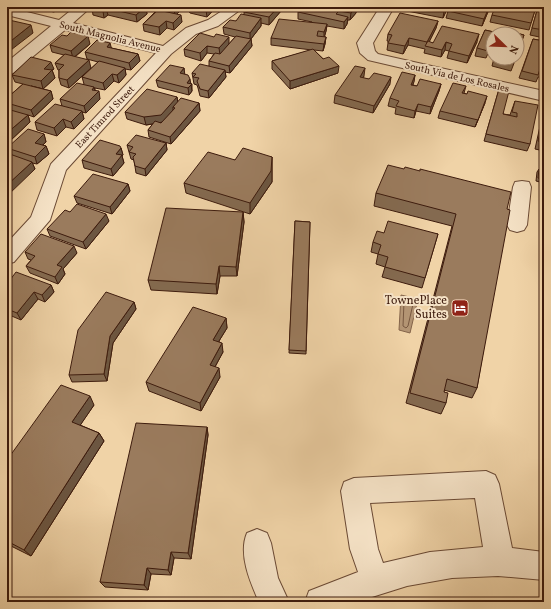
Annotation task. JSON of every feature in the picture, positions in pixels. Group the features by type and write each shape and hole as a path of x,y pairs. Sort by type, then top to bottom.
{"street":[{"path":"7,70 84,7"},
{"name":"East Timrod Street","path":"7,256 40,220 57,168 166,51 191,31 213,23 237,7"},
{"name":"South Via de Los Rosales","path":"388,7 365,43 366,54 384,60 544,96"},
{"name":"South Magnolia Avenue","path":"7,11 166,51"},
{"path":"517,225 522,187"},
{"path":"375,580 364,549 354,491 486,484 500,562"},
{"path":"257,543 264,580 274,602"},
{"path":"320,602 331,596 375,580 420,568 464,561 522,562 544,566"}],"water":[{"path":"401,295 418,299 410,333 399,330"}],"building":[{"path":"145,7 136,15 106,8 103,11 92,8"},
{"path":"163,7 176,7 174,9"},
{"path":"194,7 208,7 206,10"},
{"path":"248,7 278,7 269,17 244,12"},
{"path":"302,7 356,7 351,13 339,11 336,14 348,17 344,22 298,12"},
{"path":"424,7 446,7 444,11"},
{"path":"450,7 489,7 484,19 448,11"},
{"path":"495,7 536,7 531,23 492,15"},
{"path":"538,7 544,7 544,30 532,28"},
{"path":"158,10 181,15 173,23 166,21 159,27 143,24"},
{"path":"400,13 438,21 427,42 409,38 405,46 388,43 392,35 388,34"},
{"path":"241,14 261,18 250,33 223,27 230,20 236,21"},
{"path":"279,19 327,24 324,32 318,31 317,36 326,37 324,44 271,38"},
{"path":"9,20 31,25 7,44 7,21"},
{"path":"442,26 479,34 469,56 449,51 452,44 446,42 442,50 425,46 428,41 433,43"},
{"path":"485,30 485,50 477,48"},
{"path":"71,32 88,36 71,51 50,45 62,35 67,36"},
{"path":"200,33 214,37 216,34 229,37 219,48 207,46 200,53 184,49"},
{"path":"236,36 251,39 229,66 209,61 215,53 220,54"},
{"path":"533,39 544,41 544,70 540,69 538,75 522,71 525,66"},
{"path":"97,40 110,43 107,47 138,54 129,63 85,52"},
{"path":"313,49 323,59 329,57 339,66 290,81 272,61"},
{"path":"65,54 89,60 67,80 59,78 59,70 64,65 55,63"},
{"path":"31,57 51,62 44,69 52,70 41,81 12,75"},
{"path":"99,61 125,68 117,75 112,74 103,83 82,77"},
{"path":"200,64 225,70 208,91 200,89 197,81 199,78 193,77 196,74 192,73"},
{"path":"170,65 184,68 180,73 188,75 190,79 187,83 192,84 188,88 156,80"},
{"path":"355,66 365,68 360,77 369,79 374,73 391,77 374,106 335,95"},
{"path":"402,72 415,75 411,85 417,86 420,79 441,84 431,107 418,104 415,111 396,106 399,101 390,98"},
{"path":"77,83 94,87 92,90 99,91 84,106 60,99"},
{"path":"453,83 466,86 462,93 467,94 468,91 487,96 478,120 440,111"},
{"path":"23,84 51,91 31,110 7,103 7,98"},
{"path":"147,89 177,97 161,115 144,117 125,112"},
{"path":"499,89 509,91 503,114 517,117 517,113 512,112 515,101 538,105 530,144 486,134"},
{"path":"181,98 199,103 170,137 148,130 155,121 161,123 175,108 173,107"},
{"path":"55,104 82,111 71,122 63,119 54,128 35,122"},
{"path":"7,109 28,115 7,133"},
{"path":"544,114 544,143 538,141"},
{"path":"28,129 44,134 35,143 46,146 35,157 7,148"},
{"path":"136,135 166,143 145,169 135,166 133,157 136,154 129,152 133,147 127,145"},
{"path":"100,140 120,146 121,148 116,154 122,155 111,169 82,160"},
{"path":"243,148 272,157 271,171 250,203 184,183 208,152 235,160"},
{"path":"7,153 32,162 7,185"},
{"name":"TownePlace Suites","path":"388,165 420,171 420,169 511,192 507,209 510,210 477,388 447,379 444,392 448,393 446,403 410,393 456,214 376,193"},
{"path":"539,169 544,170 544,179 538,178"},
{"path":"93,174 128,184 110,207 74,196"},
{"path":"77,204 106,214 83,242 47,229 65,210 70,212"},
{"path":"166,208 243,212 236,267 219,266 216,284 148,280"},
{"path":"295,221 310,222 306,351 289,350"},
{"path":"388,221 438,234 425,278 385,267 388,257 378,254 381,245 373,242 377,231 384,233"},
{"path":"41,234 74,246 57,265 62,267 55,277 26,266 35,256 25,252"},
{"path":"16,272 51,285 42,295 34,292 17,313 7,309 7,279 10,280"},
{"path":"106,292 134,302 110,336 104,374 69,375 78,330"},
{"path":"193,307 226,318 213,340 222,343 210,365 219,368 200,403 146,382"},
{"path":"61,385 90,396 72,422 99,433 24,550 7,541 7,460"},
{"path":"136,423 207,427 188,553 171,552 168,570 147,568 144,585 100,582"}],"place":[{"name":"TownePlace Suites","path":"460,308"}]}
